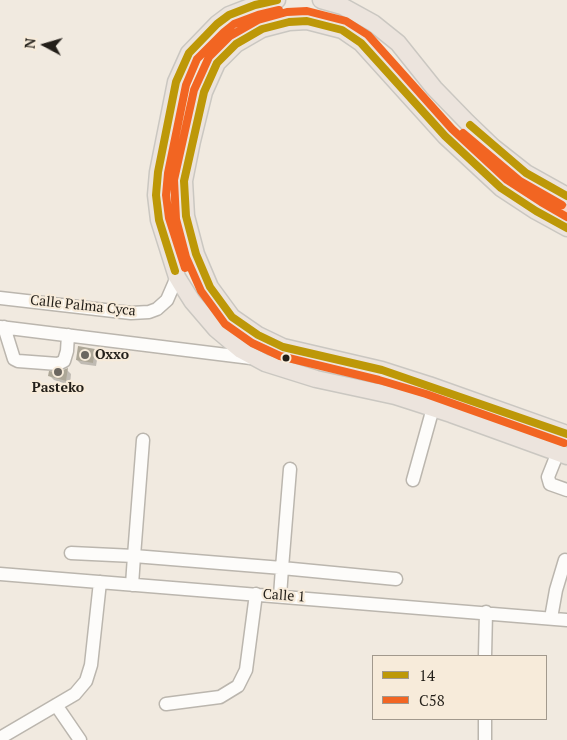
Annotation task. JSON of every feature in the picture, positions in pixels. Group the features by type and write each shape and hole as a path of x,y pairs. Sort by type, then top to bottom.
{"main road":[{"path":"277,0 244,5 206,33 189,53 176,82 158,172 156,196 159,220 177,277 192,301 216,329 241,350 283,370 316,380 395,396 563,454 566,434 429,384 382,370 283,347 258,335 232,316 210,287 196,254 186,216 184,181 192,141 204,92 217,63 236,44 262,29 289,22 307,21 342,30 361,42 445,136 494,182 536,211 567,228"},
{"path":"321,0 342,6 386,33 398,43 434,88 493,147 526,174 567,196"}],"street":[{"name":"Calle Palma Cyca","path":"0,298 131,313 149,312 158,310 167,300 177,277"},
{"path":"68,335 64,361 58,364 18,361 14,359 2,327 68,335 258,359"},
{"path":"413,480 432,408"},
{"path":"132,585 143,440"},
{"path":"563,454 548,477 550,484 567,490"},
{"path":"280,596 290,469"},
{"path":"71,553 134,556 396,579"},
{"path":"550,618 556,590 566,560"},
{"name":"Calle 1","path":"0,574 567,620"},
{"path":"0,738 75,694 86,681 91,665 100,582"},
{"path":"166,704 220,697 238,686 246,670 256,594"},
{"path":"485,655 486,612"},
{"path":"56,705 80,740"},
{"path":"485,720 485,740"}],"shaded area":[{"path":"538,191 567,199 567,218 545,208"}],"building":[{"path":"78,346 95,349 93,363 76,360"},
{"name":"Pasteko","path":"68,368 66,381 48,376 49,371 58,372"}],"transit line":[{"name":"14","path":"175,271 159,220 156,195 158,172 176,82 189,53 217,24 229,15 255,5 277,0"},
{"name":"C58","path":"185,268 169,218 166,195 168,173 186,85 197,59 224,32 234,24 279,10"},
{"name":"C58","path":"564,443 426,394 379,380 280,356 252,343 225,324 201,291 186,257 176,219 174,180 194,90 209,57 230,36 258,20 287,12 307,11 346,21 368,35 452,129 507,180 567,217"},
{"name":"14","path":"567,228 536,211 501,188 445,136 361,43 342,30 307,21 289,22 262,29 236,44 217,63 204,92 184,181 186,216 196,254 210,287 232,317 258,335 283,347 382,370 567,434"},
{"name":"14","path":"470,125 526,173 567,196"},
{"name":"C58","path":"463,133 520,181 562,205"}],"place":[{"name":"Oxxo","path":"85,355"},
{"name":"Pasteko","path":"58,372"}]}
